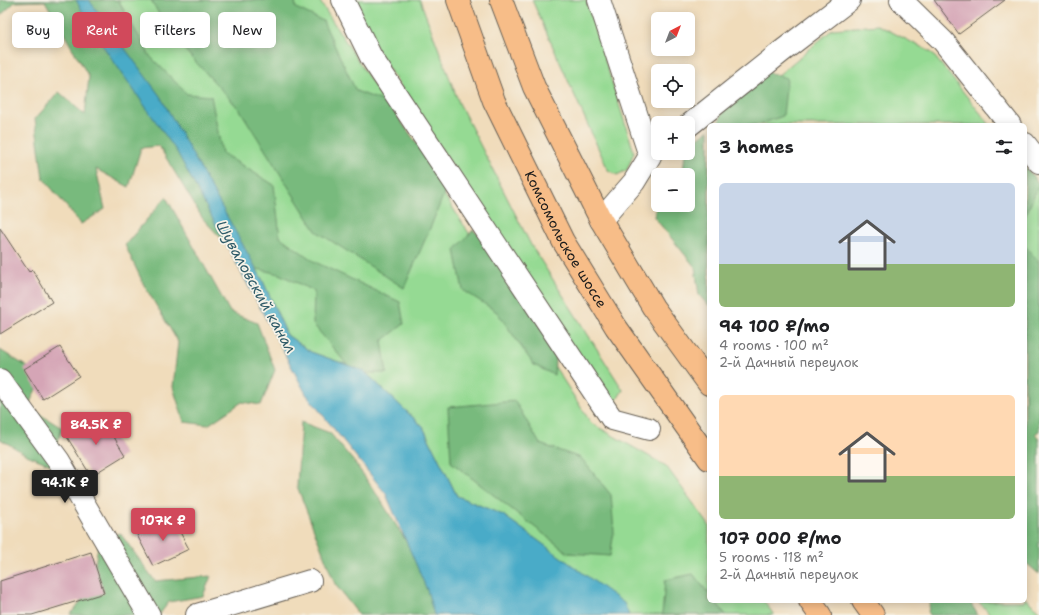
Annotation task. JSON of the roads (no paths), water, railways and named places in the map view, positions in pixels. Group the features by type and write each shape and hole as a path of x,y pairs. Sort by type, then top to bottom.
{"main road":[{"name":"Комсомольское шоссе","path":"458,0 494,101 563,241 616,327 707,456"},
{"path":"501,0 534,87 601,220 653,307 707,381"},
{"path":"811,603 820,615"},
{"path":"864,603 873,615"}],"street":[{"path":"344,0 370,57 612,419 649,429"},
{"path":"599,0 651,145"},
{"path":"695,120 849,0"},
{"path":"902,0 943,41 1008,123"},
{"path":"1027,147 1039,162"},
{"path":"601,220 634,182 651,157"},
{"path":"0,380 59,461 150,615"},
{"path":"197,615 310,581"}],"water":[{"path":"76,0 89,0 98,12 83,12"},
{"name":"Шуваловский канал","path":"104,48 124,48 160,96 262,279 287,335 311,352 364,371 423,427 457,496 503,515 624,603 629,615 434,615 427,590 386,494 306,394 177,152"}]}
